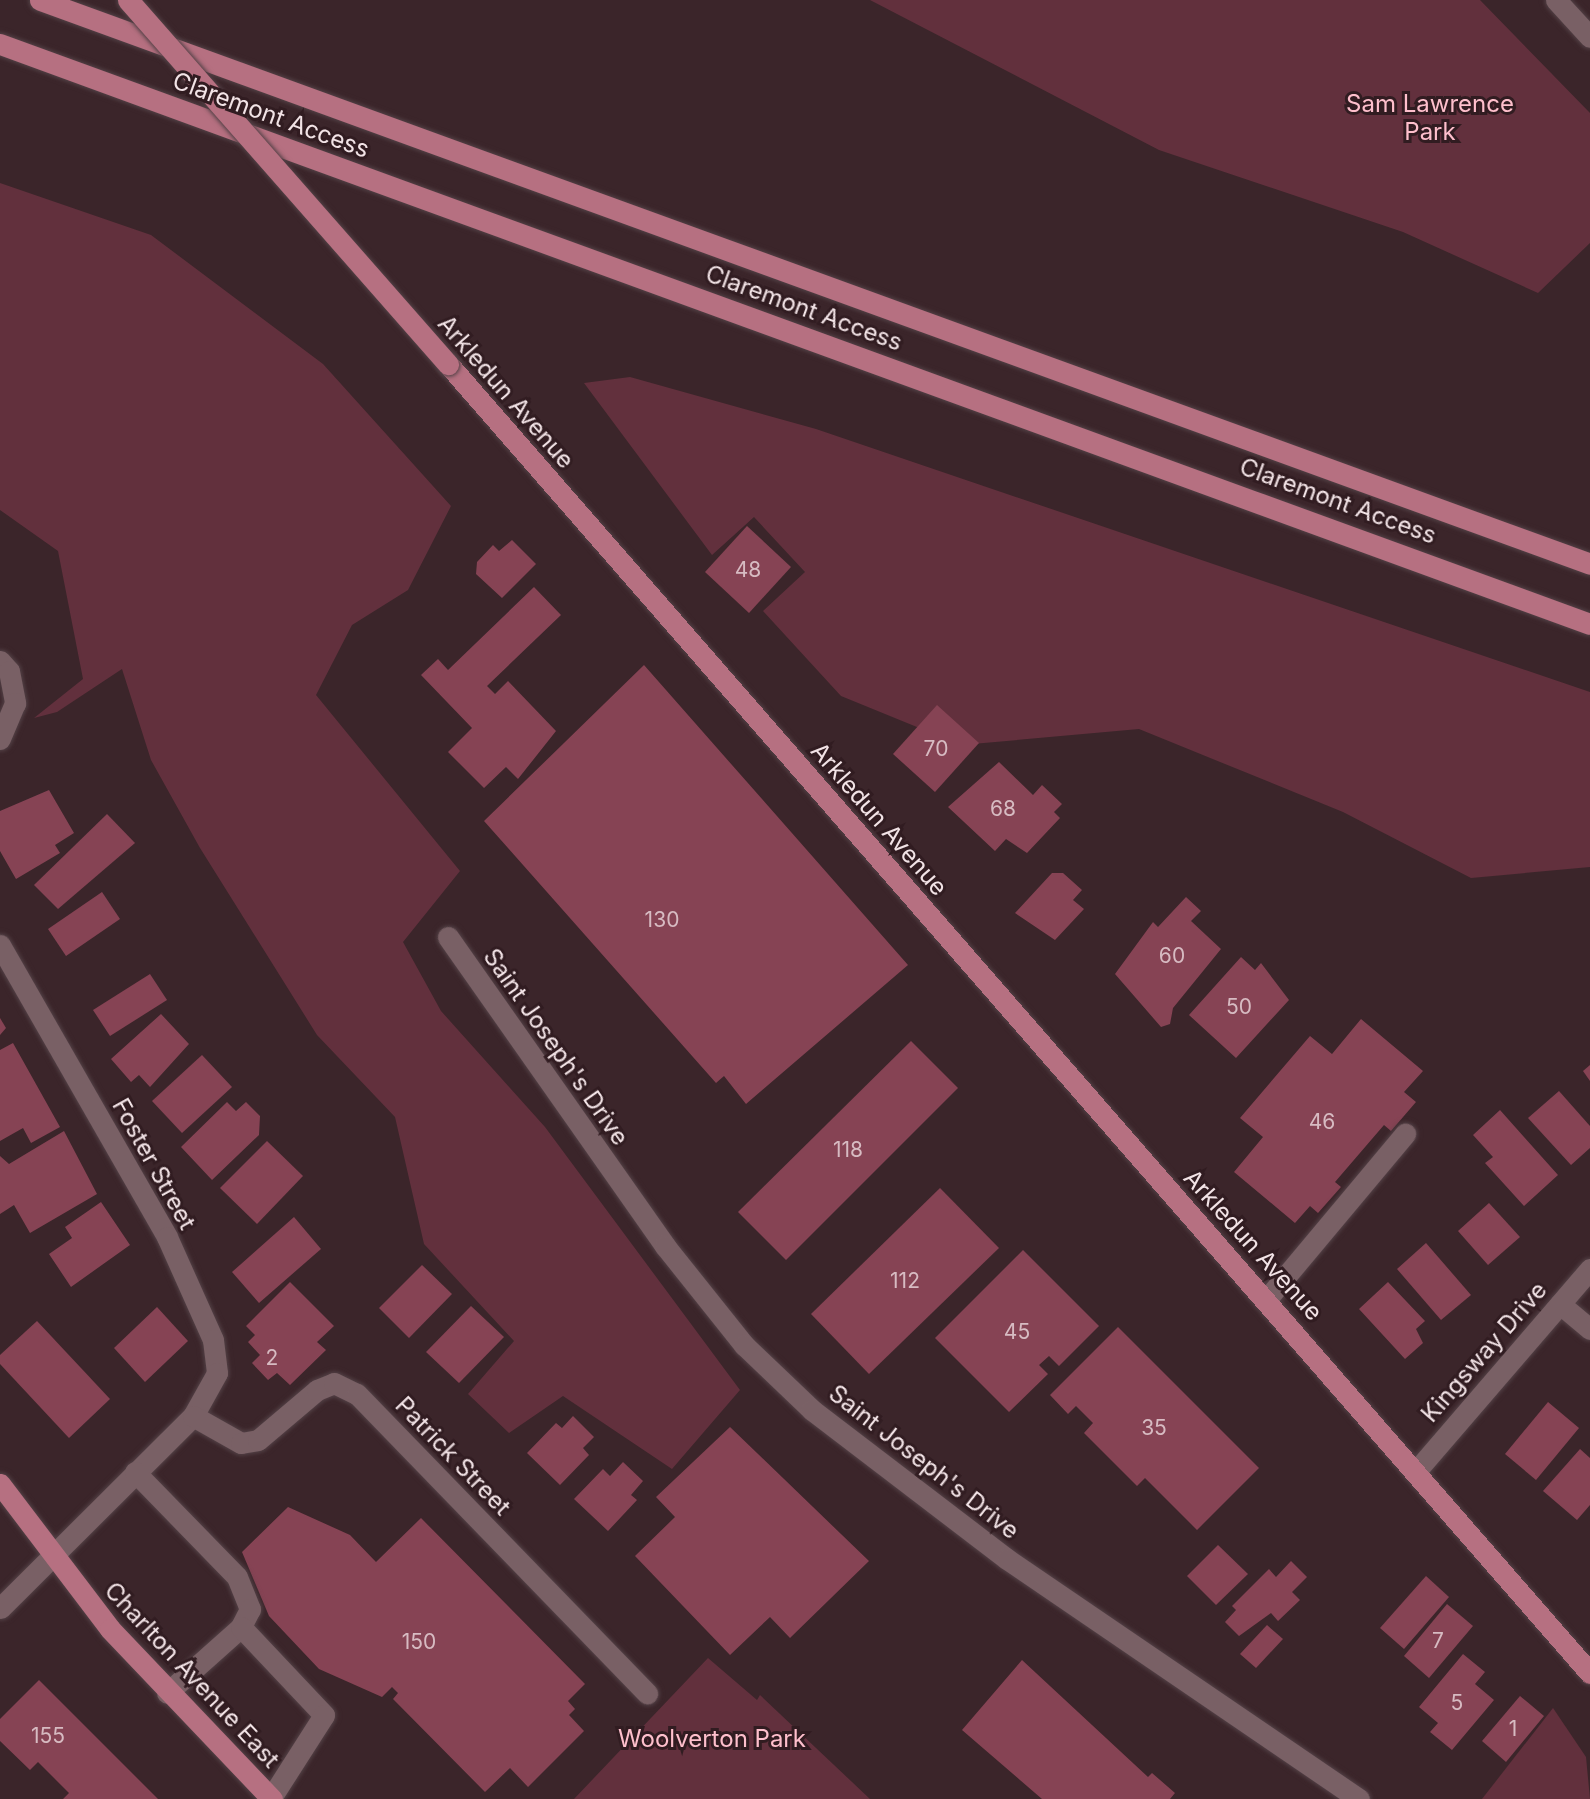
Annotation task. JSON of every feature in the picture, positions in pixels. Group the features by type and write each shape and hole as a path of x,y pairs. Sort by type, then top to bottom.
{"main road":[{"name":"Claremont Access","path":"40,0 1590,564"},
{"name":"Arkledun Avenue","path":"128,0 1417,1470 1588,1674"},
{"name":"Claremont Access","path":"0,44 1590,624"},
{"name":"Charlton Avenue East","path":"0,1484 53,1557 167,1693 271,1799"}],"street":[{"path":"1556,0 1590,37"},
{"path":"0,661 9,671 16,703 3,735"},
{"name":"Saint Joseph's Drive","path":"448,937 665,1246 744,1345 812,1410 1007,1559 1359,1799"},
{"name":"Foster Street","path":"0,945 167,1237 213,1340 217,1373 193,1416 0,1608"},
{"path":"1266,1300 1405,1134"},
{"name":"Kingsway Drive","path":"1417,1470 1590,1269"},
{"path":"1560,1304 1590,1329"},
{"name":"Patrick Street","path":"193,1416 242,1443 258,1440 317,1390 334,1383 357,1394 647,1693"},
{"path":"135,1472 237,1577 250,1609 241,1627 167,1693"},
{"path":"241,1627 324,1715 271,1799"}],"green space":[{"name":"Sam Lawrence Park","path":"870,0 1480,0 1590,113 1590,243 1538,293 1403,232 1159,150"},
{"path":"0,183 151,235 323,364 451,506 408,590 352,625 316,695 460,871 403,942 441,1011 545,1127 740,1390 672,1469 563,1396 509,1433 468,1394 514,1341 424,1244 395,1117 317,1035 200,848 151,760 122,669 57,712 34,718 83,679 58,551 0,510"},
{"path":"630,377 816,429 1590,692 1590,867 1471,878 1343,812 1139,729 961,745 841,696 763,611 805,572 754,517 712,555 584,383"},
{"name":"Woolverton Park","path":"708,1658 757,1700 760,1695 870,1799 574,1799"},
{"path":"1553,1708 1586,1757 1590,1799 1482,1799"}],"building":[{"path":"747,526 791,567 749,613 705,572"},
{"path":"512,540 536,564 502,598 476,574 477,562 493,545 499,551"},
{"path":"534,587 561,615 487,686 495,694 508,681 556,731 518,779 506,767 484,788 448,752 472,728 421,675 438,659 448,670"},
{"path":"644,665 908,965 746,1104 724,1076 716,1083 484,821"},
{"path":"937,705 979,743 935,792 893,754"},
{"path":"999,762 1033,795 1042,785 1062,804 1054,812 1060,818 1027,853 1006,839 995,851 948,807"},
{"path":"49,790 74,833 55,845 60,853 16,879 0,851 0,811"},
{"path":"107,814 135,843 58,909 34,885"},
{"path":"1052,873 1063,873 1082,890 1073,900 1084,909 1055,940 1015,913"},
{"path":"102,892 120,919 66,956 48,929"},
{"path":"1186,897 1201,911 1191,921 1221,949 1173,1008 1170,1024 1161,1027 1115,974 1153,922 1158,927"},
{"path":"1241,957 1255,970 1261,963 1289,1000 1236,1058 1189,1015"},
{"path":"150,974 167,1000 110,1036 93,1010"},
{"path":"161,1014 189,1044 150,1087 139,1075 131,1082 111,1059"},
{"path":"0,1018 6,1028 0,1035"},
{"path":"1361,1019 1423,1071 1404,1092 1416,1102 1391,1131 1384,1125 1335,1182 1341,1187 1318,1213 1310,1206 1295,1223 1234,1172 1263,1137 1240,1118 1310,1036 1332,1054"},
{"path":"911,1041 958,1088 786,1260 738,1212"},
{"path":"13,1043 60,1127 31,1143 23,1128 0,1141 0,1050"},
{"path":"202,1055 232,1087 182,1133 152,1101"},
{"path":"1590,1065 1590,1081 1583,1071"},
{"path":"1559,1091 1590,1126 1590,1148 1571,1165 1528,1118"},
{"path":"227,1102 236,1111 246,1102 260,1116 259,1135 212,1180 181,1147"},
{"path":"1500,1110 1558,1175 1524,1206 1485,1163 1493,1157 1473,1135"},
{"path":"64,1131 97,1194 30,1233 14,1205 0,1214 0,1156 9,1164"},
{"path":"267,1141 303,1176 257,1224 220,1188"},
{"path":"940,1188 999,1248 869,1374 811,1314"},
{"path":"101,1202 130,1245 71,1287 49,1254 72,1238 65,1227"},
{"path":"1489,1203 1520,1237 1488,1265 1458,1231"},
{"path":"294,1217 321,1249 259,1303 232,1272"},
{"path":"1426,1243 1471,1295 1441,1320 1397,1269"},
{"path":"1023,1250 1099,1326 1059,1366 1049,1356 1039,1365 1048,1374 1009,1412 935,1338"},
{"path":"422,1265 452,1294 409,1338 379,1308"},
{"path":"290,1282 334,1326 317,1342 326,1350 290,1385 277,1373 268,1380 252,1363 260,1355 248,1342 255,1335 246,1326"},
{"path":"1388,1282 1425,1321 1416,1329 1423,1343 1405,1359 1359,1309"},
{"path":"471,1306 504,1337 459,1383 426,1352"},
{"path":"157,1307 188,1341 145,1382 114,1348"},
{"path":"37,1321 110,1399 69,1438 0,1364 0,1355"},
{"path":"1118,1327 1259,1468 1197,1530 1145,1478 1137,1486 1084,1433 1093,1423 1076,1406 1068,1414 1050,1395"},
{"path":"1548,1402 1579,1428 1536,1480 1505,1454"},
{"path":"573,1416 594,1437 583,1448 589,1455 560,1485 527,1453 556,1423 562,1428"},
{"path":"730,1427 869,1561 790,1638 770,1617 730,1655 635,1556 675,1517 656,1497"},
{"path":"1580,1449 1590,1458 1590,1505 1577,1520 1543,1491"},
{"path":"623,1462 643,1481 631,1495 637,1500 608,1531 574,1499 603,1469 610,1476"},
{"path":"288,1507 350,1535 376,1562 421,1518 585,1684 568,1701 575,1709 569,1715 584,1731 528,1787 510,1768 485,1792 393,1699 398,1693 392,1687 382,1697 319,1669 269,1616 242,1552"},
{"path":"1218,1545 1248,1574 1216,1605 1187,1576"},
{"path":"1291,1561 1307,1577 1292,1592 1300,1600 1278,1621 1271,1613 1239,1636 1225,1622 1236,1610 1232,1606 1269,1569 1276,1577"},
{"path":"1426,1576 1449,1597 1404,1649 1380,1628"},
{"path":"1447,1604 1473,1626 1429,1678 1404,1656"},
{"path":"1267,1625 1283,1639 1256,1668 1240,1654"},
{"path":"1463,1654 1485,1672 1475,1684 1494,1700 1452,1750 1430,1732 1438,1723 1419,1707"},
{"path":"1022,1660 1148,1777 1152,1773 1175,1793 1170,1799 1042,1799 962,1730"},
{"path":"39,1680 158,1799 63,1799 69,1793 38,1762 30,1770 0,1741 0,1719"},
{"path":"1520,1696 1544,1716 1506,1762 1482,1741"}]}
